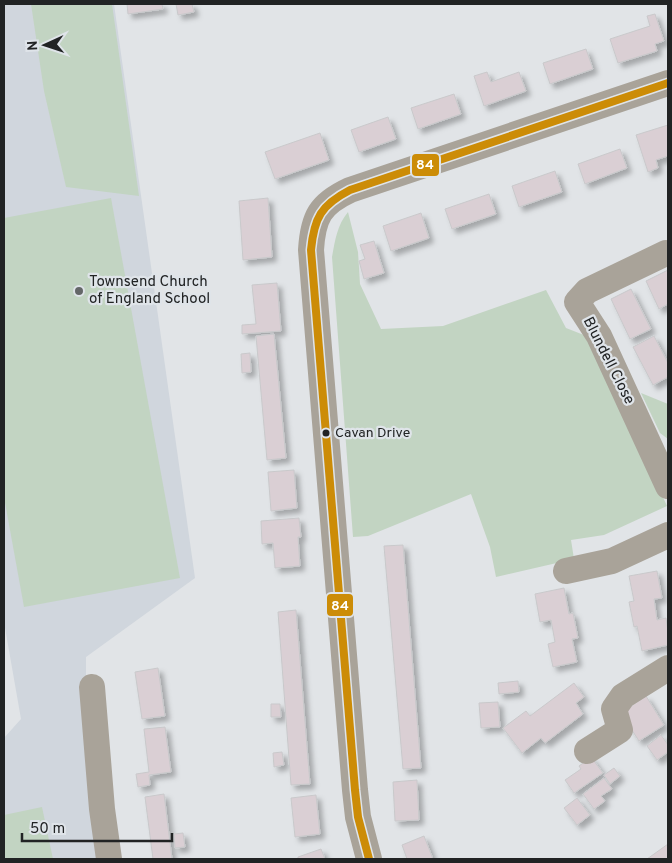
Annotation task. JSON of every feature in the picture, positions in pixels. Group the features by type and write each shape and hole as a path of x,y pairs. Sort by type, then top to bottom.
{"street":[{"path":"369,859 358,817 355,790 311,250 312,232 316,219 328,202 350,190 668,83"},
{"name":"Blundell Close","path":"666,253 587,291 577,302 598,336 662,456 668,486"},
{"path":"566,570 612,561 668,535"},
{"path":"587,751 620,730 614,710 623,696 668,668"},
{"path":"92,687 102,809 109,859"}],"shaded area":[{"name":"Townsend Church of England School","path":"4,4 114,4 195,578 86,657 86,703 105,859 4,859 4,738 21,719 4,622"}],"green space":[{"path":"31,4 112,4 139,196 66,187 44,91"},
{"path":"111,198 180,578 24,607 4,497 4,218"},
{"path":"348,212 358,252 360,284 381,329 443,326 546,290 566,328 589,337 667,506 604,535 571,540 574,559 496,577 490,547 471,494 368,536 353,537 332,257 335,239"},
{"path":"641,393 668,404 668,439 660,433"},
{"path":"42,807 53,859 4,859 4,815"}],"building":[{"path":"127,4 162,4 163,9 128,14"},
{"path":"176,4 192,4 194,12 178,15"},
{"path":"655,14 664,41 655,44 657,51 618,63 610,39 650,26 647,16"},
{"path":"586,49 593,69 550,84 543,63"},
{"path":"487,72 491,82 519,72 526,91 484,106 474,76"},
{"path":"454,94 461,114 418,129 411,108"},
{"path":"388,117 396,139 359,152 351,130"},
{"path":"668,125 668,156 656,160 658,168 648,172 636,135"},
{"path":"320,133 329,160 275,179 265,152"},
{"path":"620,149 627,168 585,184 578,164"},
{"path":"555,171 562,192 519,207 512,186"},
{"path":"489,194 496,214 452,229 445,209"},
{"path":"268,198 272,257 243,260 239,201"},
{"path":"421,213 429,238 391,251 383,226"},
{"path":"374,241 384,273 364,279 359,261 365,259 360,245"},
{"path":"668,270 668,304 659,309 646,281"},
{"path":"277,283 281,331 242,334 242,325 256,324 252,285"},
{"path":"631,289 651,329 630,339 611,299"},
{"path":"274,334 286,458 267,460 256,336"},
{"path":"654,336 668,363 668,377 653,385 633,347"},
{"path":"250,353 251,372 242,373 241,354"},
{"path":"294,470 297,508 271,511 268,472"},
{"path":"299,518 301,537 298,537 300,566 275,568 273,543 262,544 261,521"},
{"path":"403,545 421,768 403,769 384,546"},
{"path":"657,571 662,598 654,599 657,620 666,618 668,645 642,651 637,626 634,627 629,602 634,601 629,576"},
{"path":"564,588 569,614 573,613 578,638 572,639 577,662 553,667 548,644 555,642 551,620 540,622 535,594"},
{"path":"296,610 310,784 291,785 278,612"},
{"path":"158,668 165,716 142,719 135,672"},
{"path":"518,681 519,692 499,694 498,683"},
{"path":"574,683 584,697 576,703 583,714 545,743 541,738 522,753 503,728 526,711 530,716"},
{"path":"646,696 664,725 639,741 621,713"},
{"path":"498,702 500,727 481,728 479,703"},
{"path":"271,704 280,704 281,717 271,717"},
{"path":"165,727 171,772 149,775 150,785 138,787 136,774 149,772 144,729"},
{"path":"661,735 668,745 668,752 657,760 647,746"},
{"path":"282,752 284,765 274,767 273,753"},
{"path":"591,757 603,773 574,793 565,780 581,769 579,766"},
{"path":"614,768 620,776 610,784 604,775"},
{"path":"604,778 612,789 601,796 605,801 594,809 583,794"},
{"path":"417,780 419,820 395,821 393,782"},
{"path":"164,794 172,859 153,859 145,797"},
{"path":"316,795 320,834 295,837 291,798"},
{"path":"577,798 590,815 577,825 564,808"},
{"path":"183,833 185,847 175,848 174,834"},
{"path":"424,836 433,859 407,859 402,845"},
{"path":"668,844 668,859 647,859"},
{"path":"321,849 325,859 298,859 298,857"}],"transit line":[{"name":"84","path":"369,859 358,817 355,790 311,250 317,221 332,201 350,190 668,83"}],"place":[{"name":"Townsend Church of England School","path":"79,291"},
{"name":"Cavan Drive","path":"326,433"}]}
